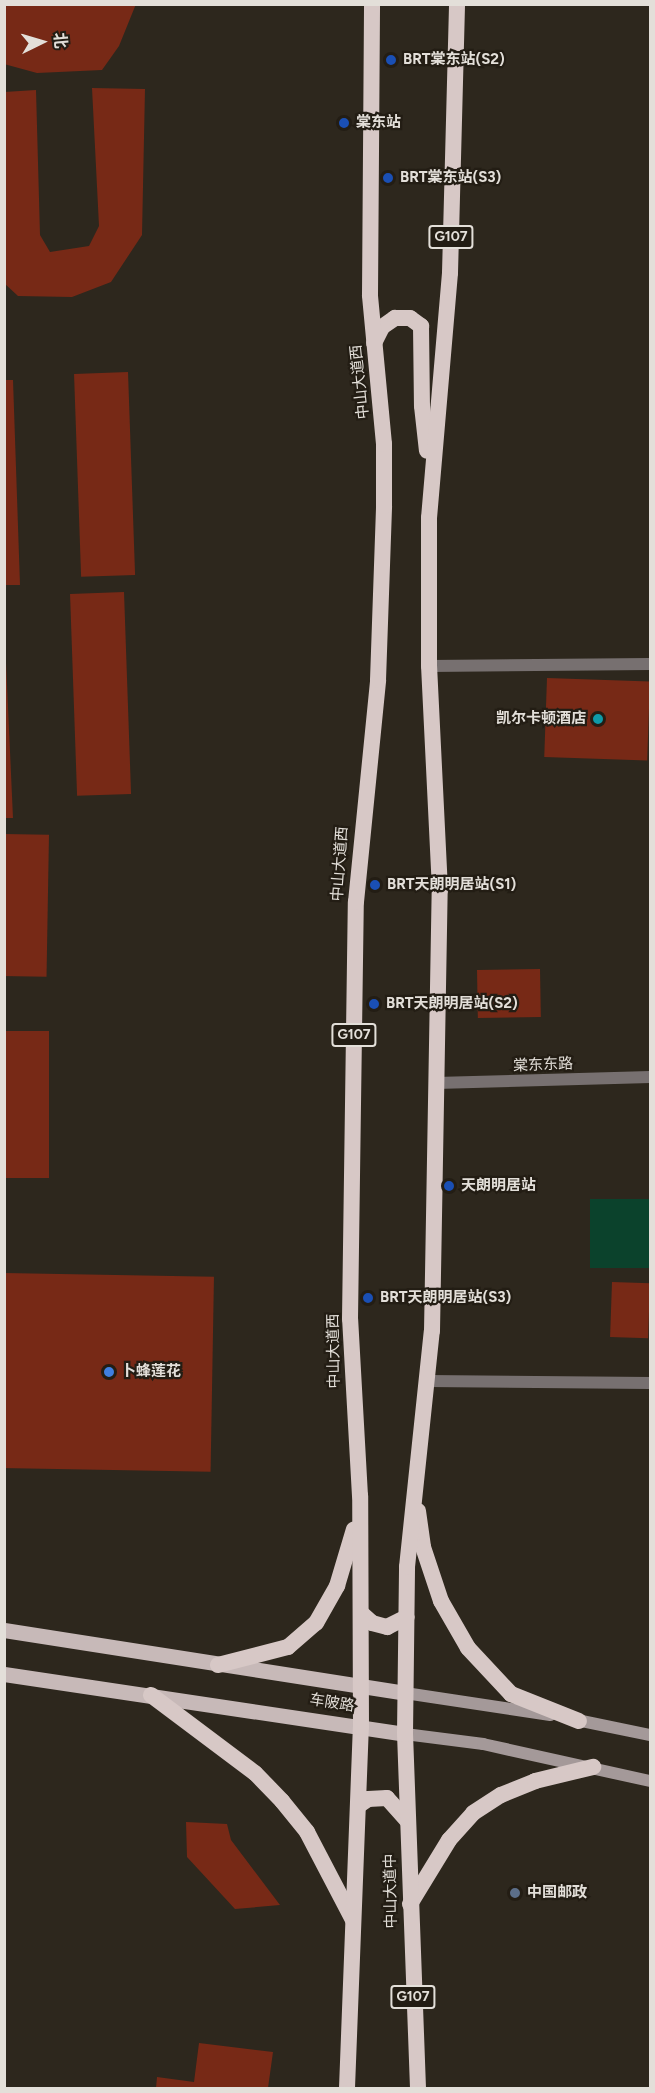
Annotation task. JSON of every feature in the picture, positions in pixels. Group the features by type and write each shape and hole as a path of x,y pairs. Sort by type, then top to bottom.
{"highway":[{"name":"中山大道西","path":"361,1726 360,1496 350,1319 355,952 358,853 382,628 385,467 369,279 372,4"},
{"name":"G107","path":"405,1693 409,1539 428,1381 436,1083 439,839 429,666 430,470 450,273 457,4"},
{"path":"374,343 382,327 395,318 410,318 421,326 423,415 430,470"},
{"path":"416,1474 418,1518 431,1575 441,1601 468,1648 511,1694 579,1721"},
{"path":"218,1665 288,1647 316,1623 344,1568 360,1496"},
{"path":"361,1613 372,1623 387,1627 407,1617"},
{"name":"中山大道中","path":"405,1693 409,1905 418,2088"},
{"path":"152,1695 255,1773 282,1801 307,1832 355,1924"},
{"name":"G107","path":"358,1806 361,1726"},
{"path":"409,1905 444,1847 473,1813 501,1795 535,1781 593,1767"},
{"path":"347,2088 358,1806 368,1799 387,1798 407,1820"}],"main road":[{"name":"车陂路","path":"4,1630 579,1721 651,1735"},
{"name":"车陂路","path":"4,1674 483,1744 651,1781"}],"street":[{"path":"429,666 651,664"},
{"name":"棠东东路","path":"436,1083 651,1077"},
{"path":"428,1381 651,1383"}],"green space":[{"path":"590,1199 650,1199 650,1268 590,1268"}],"building":[{"path":"4,4 49,6 136,4 119,46 102,70 37,73 4,64"},
{"path":"92,88 145,89 142,235 111,282 72,297 18,296 4,283 4,92 36,90 40,235 50,252 89,246 99,226"},
{"path":"128,372 135,575 81,577 74,374"},
{"path":"4,380 13,380 20,585 4,585"},
{"path":"124,592 131,794 77,796 70,594"},
{"path":"4,618 13,818 4,818"},
{"name":"凯尔卡顿酒店","path":"547,678 650,682 647,761 544,757"},
{"path":"4,834 49,835 47,977 4,976"},
{"path":"540,969 541,1017 478,1018 477,970"},
{"path":"4,1031 49,1031 49,1178 4,1178"},
{"name":"卜蜂莲花","path":"4,1273 214,1277 211,1472 4,1468"},
{"path":"612,1282 650,1283 648,1338 610,1337"},
{"path":"186,1822 227,1824 231,1840 280,1905 235,1909 187,1857"},
{"path":"199,2043 273,2052 268,2088 156,2088 157,2077 194,2082"}],"place":[{"name":"BRT棠东站(S2)","path":"391,60"},
{"name":"棠东站","path":"344,123"},
{"name":"BRT棠东站(S3)","path":"388,178"},
{"name":"凯尔卡顿酒店","path":"598,719"},
{"name":"BRT天朗明居站(S1)","path":"375,885"},
{"name":"BRT天朗明居站(S2)","path":"374,1004"},
{"name":"天朗明居站","path":"449,1186"},
{"name":"BRT天朗明居站(S3)","path":"368,1298"},
{"name":"卜蜂莲花","path":"109,1372"},
{"name":"中国邮政","path":"515,1893"}]}
